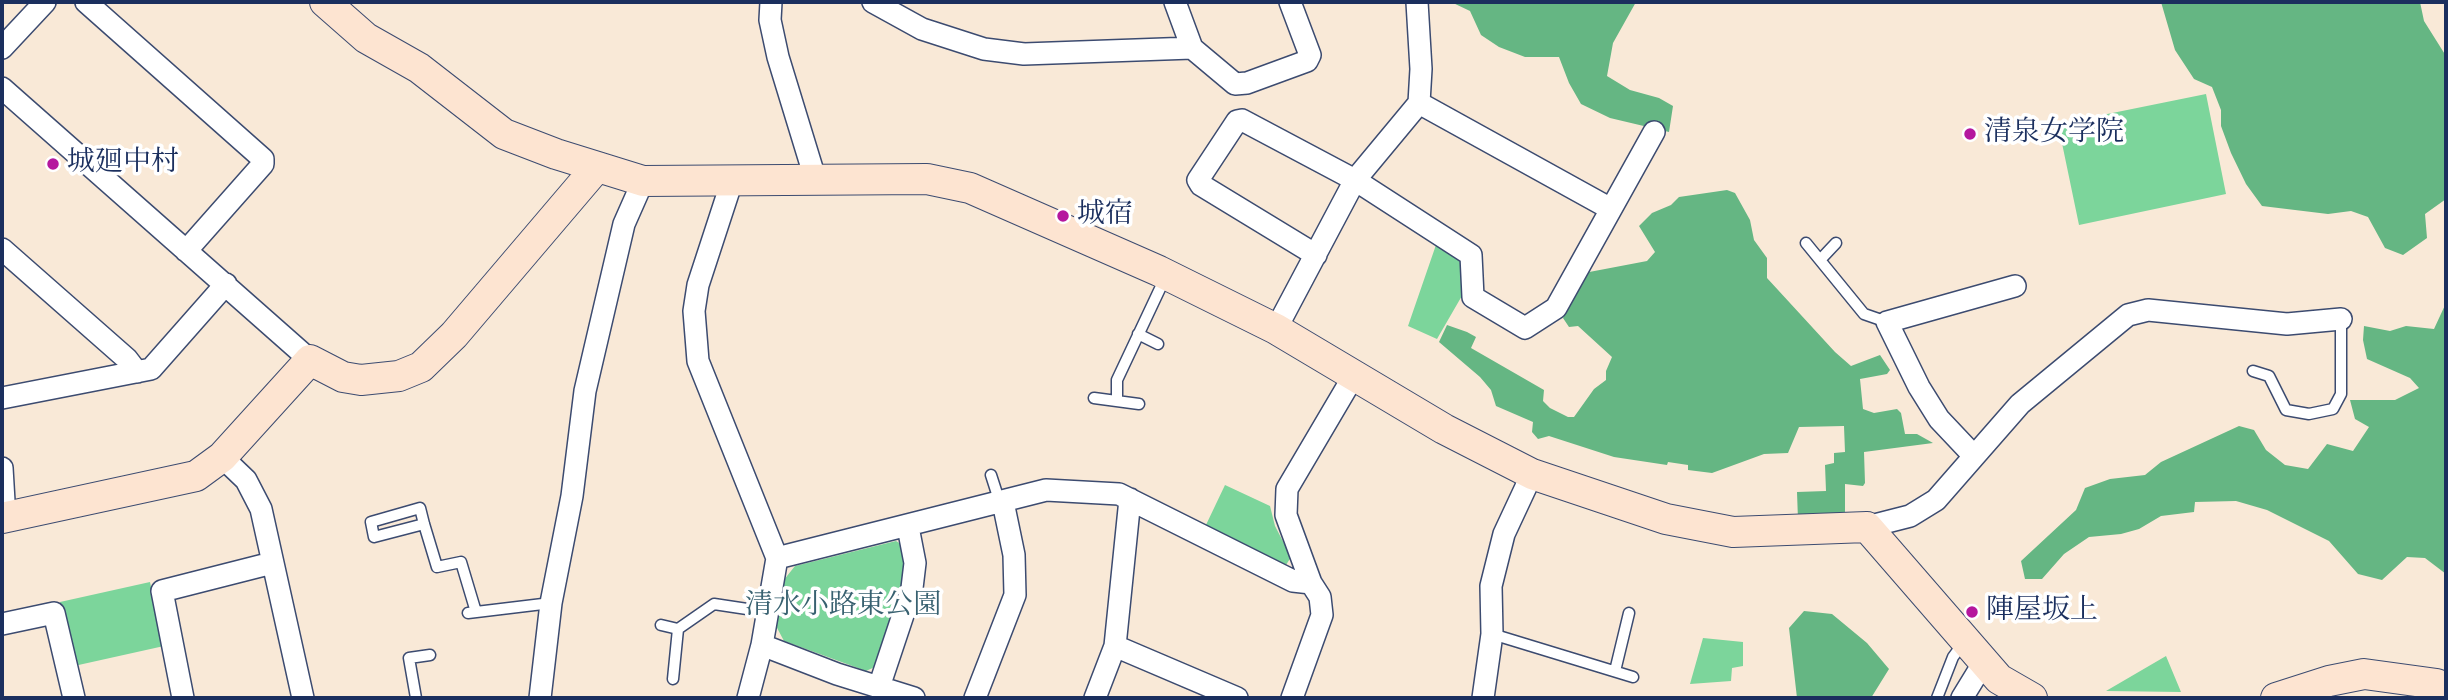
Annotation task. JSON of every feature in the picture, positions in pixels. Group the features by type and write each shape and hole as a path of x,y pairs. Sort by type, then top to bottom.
{"street":[{"path":"2,48 45,2"},
{"path":"86,2 263,159 263,164 186,251"},
{"path":"325,2 366,38 419,68 504,134 643,181 927,179 970,188 1166,275 1276,330 1444,429 1532,474 1666,519 1733,532 1867,527 1910,516 1937,500 1973,454 2020,404 2128,314 2148,310 2287,324 2341,319"},
{"path":"771,2 770,20 778,57 815,178"},
{"path":"873,2 922,29 984,49 1024,54 1192,48"},
{"path":"1175,2 1192,48 1236,84 1247,83 1307,61 1310,55 1290,2"},
{"path":"1276,330 1355,180 1419,103 1421,69 1417,2"},
{"path":"2,88 310,360 343,377 360,380 399,376 421,367 454,335 597,167"},
{"path":"1419,103 1609,208"},
{"path":"1316,255 1201,185 1198,180 1237,121 1242,120 1355,180 1471,255 1473,297 1525,328 1556,308 1609,208 1654,132"},
{"path":"540,698 551,603 572,496 585,391 624,223 643,181"},
{"path":"732,181 698,285 694,311 698,360 776,558 762,645 748,698"},
{"path":"2,248 127,359 136,372"},
{"path":"2,398 151,369 226,284"},
{"path":"1973,454 1939,419 1919,387 1887,322 2015,286"},
{"path":"2,468 4,518 196,476 222,457 310,360"},
{"path":"1292,698 1322,615 1320,597 1311,583 1286,515 1287,489 1353,377"},
{"path":"222,457 255,493 303,698"},
{"path":"1483,698 1492,634 1491,586 1504,534 1532,474"},
{"path":"776,558 908,527 1046,490 1119,494 1293,581 1311,583"},
{"path":"1095,698 1115,646 1130,499"},
{"path":"975,698 1015,595 1014,555 1002,502"},
{"path":"879,687 912,588 915,563 908,527"},
{"path":"1867,527 2007,685 2032,698"},
{"path":"183,698 162,591 272,563"},
{"path":"2,624 54,613 74,698"},
{"path":"762,645 914,698"},
{"path":"1115,646 1237,698"},
{"path":"1962,698 1975,651"},
{"path":"2276,698 2329,681 2364,674 2437,684 2446,689"}],"lane":[{"path":"1806,243 1864,314 1887,322"},
{"path":"1819,260 1836,243"},
{"path":"1117,401 1118,380 1166,275"},
{"path":"2253,371 2269,376 2286,410 2309,414 2333,409 2342,394 2341,319"},
{"path":"1139,334 1158,344"},
{"path":"1094,398 1139,404"},
{"path":"990,475 1002,502"},
{"path":"425,524 374,537 370,522 420,508 425,524 437,567 461,562 472,612 551,603"},
{"path":"661,625 678,629 714,604 767,612"},
{"path":"1615,671 1629,613"},
{"path":"673,680 678,629"},
{"path":"1492,634 1633,677"},
{"path":"1937,698 1953,657 1975,651"},
{"path":"416,698 409,658 430,656"}],"green space":[{"path":"1451,2 1636,2 1613,43 1607,76 1630,90 1659,98 1673,106 1669,132 1610,118 1581,104 1559,57 1525,57 1499,47 1481,35 1470,11"},
{"path":"2161,2 2420,2 2424,21 2446,56 2446,199 2425,214 2427,238 2403,255 2385,248 2368,217 2351,211 2328,214 2262,206 2246,184 2231,153 2221,126 2221,110 2212,87 2194,79 2175,50"},
{"path":"2206,94 2226,194 2079,225 2058,124"},
{"path":"1727,190 1735,193 1750,220 1754,240 1767,258 1767,278 1851,366 1880,355 1890,370 1887,374 1860,379 1863,409 1874,413 1897,409 1901,413 1905,434 1917,434 1933,443 1864,452 1865,483 1863,486 1845,484 1845,513 1841,515 1798,520 1797,492 1826,491 1825,465 1834,463 1834,453 1845,452 1844,426 1799,427 1788,453 1764,454 1712,473 1688,470 1688,465 1668,462 1667,465 1614,457 1549,436 1538,439 1532,432 1533,422 1496,406 1491,390 1480,377 1439,342 1447,325 1476,337 1471,348 1544,390 1543,401 1550,408 1568,417 1574,417 1594,389 1606,380 1606,371 1612,357 1578,326 1569,327 1563,318 1584,273 1647,261 1655,252 1639,226 1652,213 1671,205 1679,197"},
{"path":"1437,242 1461,261 1463,294 1437,339 1408,326"},
{"path":"2446,303 2446,574 2425,558 2407,557 2382,580 2358,574 2329,541 2267,510 2236,501 2195,502 2194,512 2161,516 2139,529 2121,534 2089,537 2064,554 2042,579 2025,579 2021,561 2076,510 2085,488 2110,479 2145,475 2161,462 2239,426 2254,430 2266,450 2285,465 2308,469 2327,444 2353,451 2369,427 2355,419 2350,400 2395,400 2419,388 2410,378 2367,359 2363,340 2364,326 2390,331 2406,326 2434,329"},
{"path":"1225,485 1270,506 1275,526 1291,557 1286,565 1205,527"},
{"name":"清水小路東公園","path":"896,541 907,548 908,565 877,666 866,671 784,641 775,624 783,581 795,566"},
{"path":"150,582 164,646 74,666 60,602"},
{"path":"1804,611 1832,614 1867,643 1889,669 1871,698 1797,698 1789,628"},
{"path":"1703,638 1743,642 1743,666 1732,668 1731,681 1690,684"},
{"path":"2166,656 2181,692 2106,691"}],"place":[{"name":"清泉女学院","path":"1970,134"},
{"name":"城廻中村","path":"53,164"},
{"name":"城宿","path":"1063,216"},
{"name":"陣屋坂上","path":"1972,612"}]}
